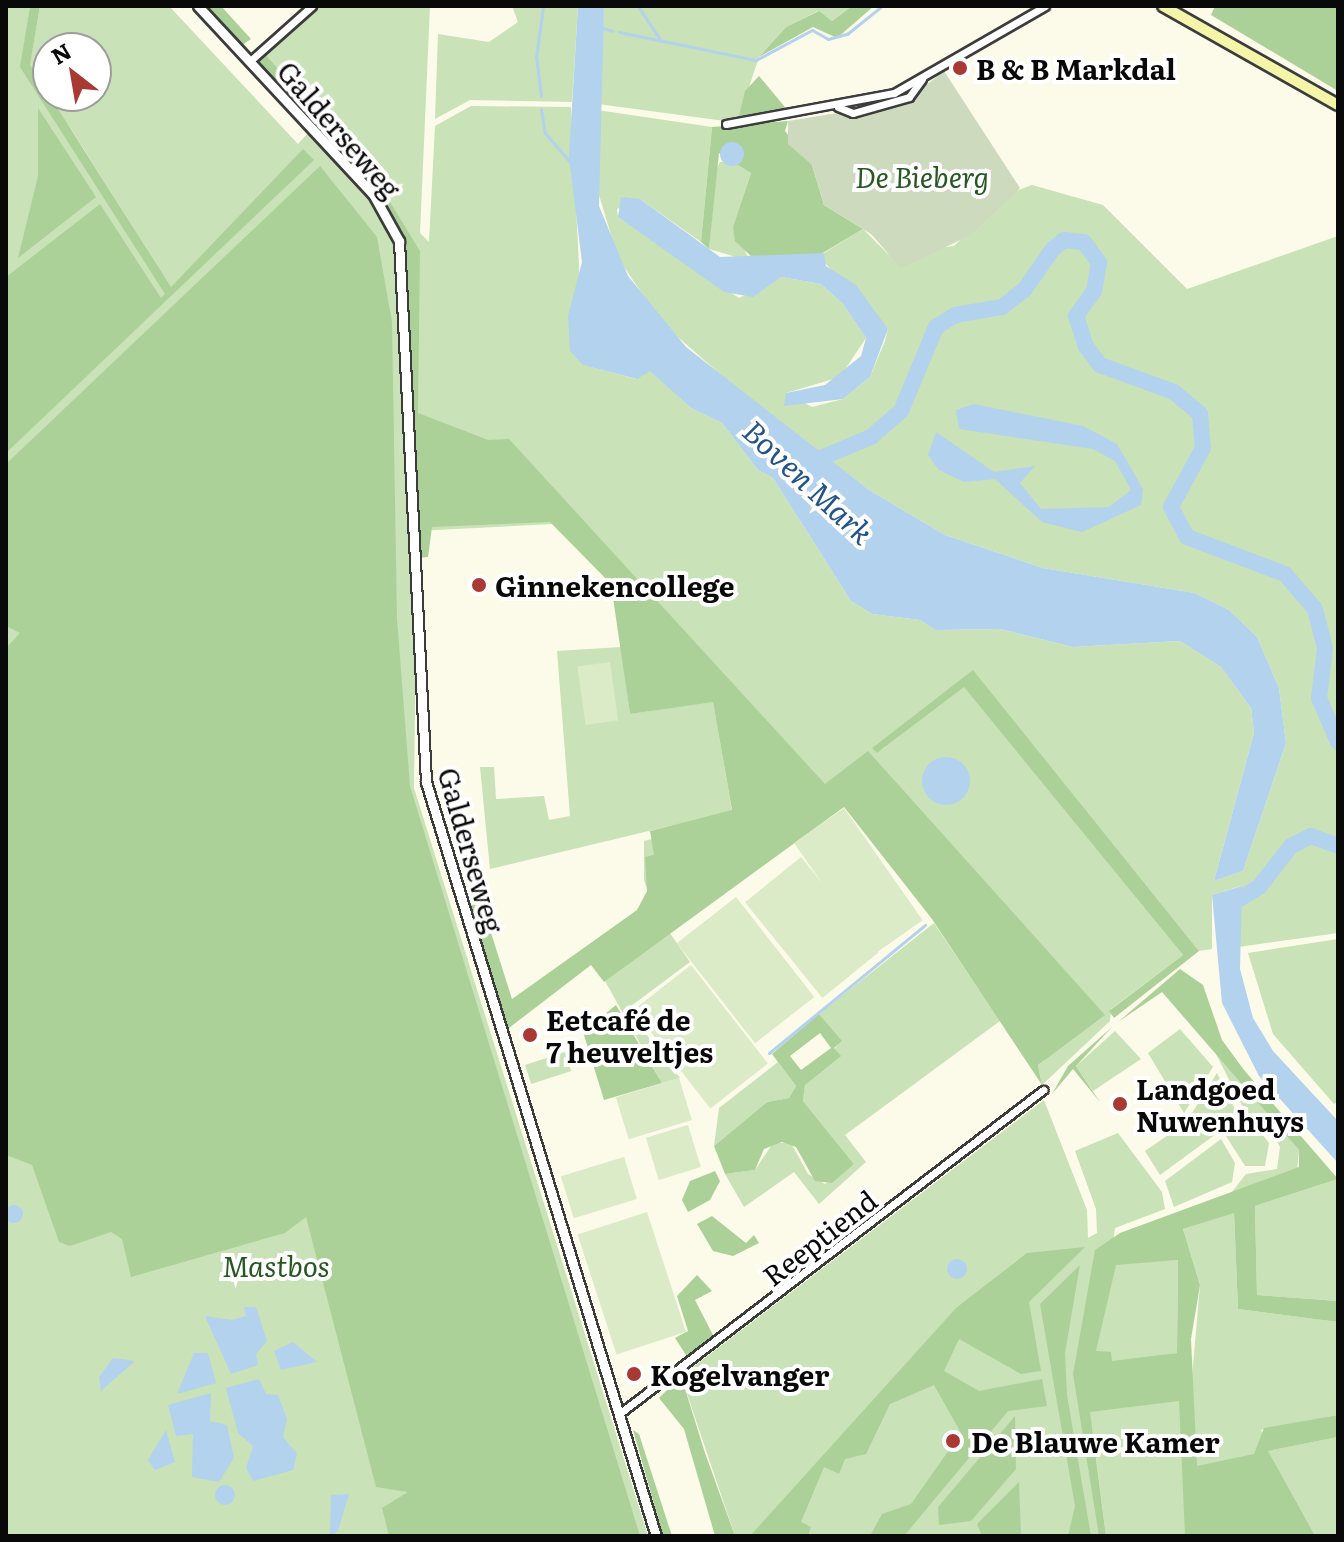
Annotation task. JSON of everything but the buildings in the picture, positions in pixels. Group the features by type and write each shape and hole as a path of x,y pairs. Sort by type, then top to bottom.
{"main road":[{"path":"1163,6 1338,105"}],"street":[{"name":"Galderseweg","path":"198,6 373,194 399,241 426,782 656,1536"},
{"path":"250,61 312,6"},
{"path":"726,124 838,107 922,79 1045,6"},
{"name":"Reeptiend","path":"619,1414 1043,1090"}],"green space":[{"name":"Mastbos","path":"6,6 30,6 22,59 30,63 32,52 32,112 112,112 112,32 35,32 40,6 169,6 298,144 320,120 373,174 264,53 316,6 430,6 420,233 429,242 435,126 471,106 571,107 584,365 636,379 650,370 691,408 722,423 758,470 773,478 851,601 872,614 920,620 935,630 1000,629 1073,647 1180,641 1221,667 1251,708 1254,733 1214,881 1243,871 1286,743 1279,688 1257,637 1229,610 1195,593 1043,568 945,535 869,490 745,396 662,323 618,258 596,185 597,110 712,127 701,242 640,199 617,209 618,217 739,298 781,277 821,284 843,304 866,338 840,377 786,393 812,407 843,399 870,377 885,341 888,329 823,261 824,253 863,229 888,254 954,246 1013,192 1032,185 1103,205 1187,289 1338,236 1338,933 1238,947 1241,886 1212,895 1212,949 1199,951 973,671 876,745 881,750 964,686 1183,955 1111,1009 1110,1021 1042,1085 1038,1065 1045,1060 839,796 658,921 644,880 644,841 748,815 722,688 574,523 417,531 414,788 648,1536 6,1536","holes":["68,124 171,288 168,293"]},
{"path":"30,6 40,6 36,32 32,32 32,86 20,67"},
{"path":"206,6 221,6 251,39 242,45"},
{"path":"512,6 578,6 572,102 470,100 435,119 438,34 489,42 518,22"},
{"path":"604,6 852,6 832,21 818,11 786,27 759,57 738,120 725,121 598,104"},
{"path":"852,6 874,6 837,38 813,27 759,57 786,27 819,11 832,21"},
{"path":"1215,6 1338,6 1338,91 1211,15"},
{"path":"264,53 373,174 420,251 418,413 488,440 509,439 825,784 868,751 1105,1015 1038,1065 1042,1085 932,919 844,807 604,982 591,965 505,1031 464,902 480,898 512,999 637,910 647,891 645,857 654,855 650,831 732,810 713,702 630,714 611,584 550,522 432,527 428,557 417,558 403,241 362,175 255,60"},
{"name":"De Bieberg","path":"944,71 1020,188 969,236 901,268 871,234 824,205 812,165 788,144 788,121 905,102"},
{"path":"759,76 789,112 738,120 745,91"},
{"path":"38,112 41,112 96,197 18,258 38,176"},
{"path":"49,112 60,112 171,287 303,149 314,160 6,453 6,277 100,204 161,298 165,294"},
{"path":"788,121 785,131 812,165 824,205 863,229 816,257 754,259 735,241 733,227 751,173 719,153 709,249 701,242 712,127"},
{"path":"739,161 751,173 733,228 750,261 709,249 716,170 720,162"},
{"name":"Mastbos","path":"320,166 377,237 392,322 397,619 410,786 640,1536 389,1536 382,1508 408,1492 376,1487 306,1217 285,1233 131,1277 122,1239 111,1232 70,1246 59,1242 32,1165 6,1155 6,648 20,633 6,626 6,464"},
{"path":"621,647 630,714 713,701 732,811 490,869 480,767 494,767 496,799 544,796 549,820 570,816 557,651"},
{"path":"610,662 618,720 586,725 577,667"},
{"path":"973,670 1199,951 1114,1018 1109,1011 1183,955 964,687 877,753 872,748"},
{"path":"844,808 923,920 873,955 794,843"},
{"path":"801,857 878,953 822,998 745,902"},
{"path":"736,897 814,997 755,1043 677,943"},
{"path":"934,923 1000,1021 845,1135 866,1162 819,1204 794,1172 744,1207 725,1174 755,1170 773,1143 791,1143 808,1174 825,1184 854,1164 803,1101 805,1085 841,1041 819,1014"},
{"path":"669,932 690,962 627,1009 680,1078 662,1083 605,981"},
{"path":"1338,939 1338,1102 1334,1104 1273,1034 1248,953"},
{"path":"691,965 768,1064 710,1108 633,1010"},
{"path":"1180,969 1203,985 1222,1040 1338,1179 1255,1206 1257,1295 1338,1301 1338,1322 1238,1309 1234,1213 1183,1229 1200,1285 1191,1339 1197,1466 1254,1454 1264,1428 1338,1415 1338,1437 1268,1451 1315,1536 1185,1536 1179,1401 1090,1412 1106,1536 1099,1536 1073,1374 1095,1250 1120,1233 1299,1167 1299,1150 1162,992 1118,1022","holes":["1178,1260 1177,1353 1112,1361 1111,1352 1096,1351 1116,1265"]},
{"path":"616,1005 662,1083 604,1100 583,1032"},
{"path":"819,1014 842,1041 834,1048 841,1056 805,1085 803,1101 854,1164 832,1183 815,1181 796,1147 782,1142 764,1149 755,1170 725,1174 714,1146 767,1102 789,1098 796,1086 772,1054","holes":["820,1033 831,1048 801,1070 790,1056"]},
{"path":"1112,1027 1076,1066 1100,1102 1073,1069 1052,1094 1068,1066"},
{"path":"1180,1029 1213,1067 1184,1113 1148,1053"},
{"path":"1115,1031 1141,1059 1093,1091 1076,1066"},
{"path":"1214,1050 1299,1150 1297,1171 1228,1197 1246,1174 1277,1169 1280,1147 1268,1125 1248,1117"},
{"path":"565,1052 571,1071 531,1084 525,1065"},
{"path":"778,1062 796,1086 789,1098 767,1102 714,1146 719,1108"},
{"path":"1217,1073 1240,1119 1222,1128 1187,1121"},
{"path":"679,1078 692,1120 629,1139 616,1097"},
{"path":"1044,1100 1087,1210 1088,1238 1097,1233 1096,1209 1075,1151 1118,1133 1162,1192 1165,1209 1115,1228 1106,1294 1116,1264 1178,1260 1177,1353 1164,1355 1192,1377 1200,1285 1183,1229 1234,1212 1238,1309 1338,1322 1338,1415 1261,1430 1272,1450 1338,1437 1338,1536 1106,1536 1092,1426 1103,1536 735,1536 681,1376"},
{"path":"688,1125 701,1167 659,1180 646,1138"},
{"path":"1240,1127 1259,1130 1269,1143 1265,1166 1245,1166 1226,1136"},
{"path":"1177,1129 1216,1134 1160,1175 1145,1151"},
{"path":"1221,1139 1235,1163 1232,1182 1174,1207 1165,1181"},
{"path":"624,1157 637,1199 574,1218 561,1176"},
{"path":"715,1171 720,1181 710,1200 688,1212 682,1200 690,1181"},
{"path":"1338,1179 1338,1301 1257,1295 1255,1206"},
{"path":"647,1212 686,1332 617,1354 578,1235"},
{"path":"712,1216 746,1243 754,1235 759,1243 733,1256 713,1251 697,1224"},
{"path":"1085,1247 1029,1302 1041,1371 1021,1374 959,1339 944,1371 979,1391 1042,1379 1047,1406 1008,1411 904,1536 870,1536 882,1514 911,1504 961,1433 934,1385 890,1404 866,1454 845,1459 839,1474 824,1467 801,1522 811,1527 808,1536 750,1536 956,1308 1027,1253"},
{"path":"1080,1265 1065,1353 1067,1395 1091,1536 1068,1536 1075,1506 1040,1304"},
{"path":"697,1275 712,1291 695,1300 714,1337 688,1358 675,1338 688,1331 677,1296"},
{"path":"681,1376 735,1536 715,1536 684,1429 659,1398"},
{"path":"1015,1416 1016,1469 971,1521 939,1525 938,1507"},
{"path":"633,1430 639,1434 672,1536 663,1536"},
{"path":"1019,1482 1021,1536 982,1536 977,1524"}],"water":[{"name":"Boven Mark","path":"578,6 604,6 599,206 628,276 686,347 869,490 945,535 1043,568 1195,593 1229,610 1257,637 1279,688 1286,743 1243,871 1214,881 1254,733 1251,708 1221,667 1180,641 1073,647 1000,629 935,630 920,620 872,614 851,601 773,478 758,470 722,423 691,408 650,371 637,379 583,365 570,351 568,316 582,262 569,157"},
{"path":"732,142 740,146 744,154 740,162 732,166 724,162 720,154 724,146"},
{"path":"621,197 640,199 720,257 824,253 826,266 856,285 888,329 870,377 843,399 784,406 786,393 825,385 861,356 866,338 843,304 821,284 781,277 753,297 724,292 618,217"},
{"path":"974,404 1083,426 1117,444 1143,489 1141,505 1082,532 1042,522 995,479 964,482 939,470 928,455 936,432 994,472 1035,466 1020,483 1041,509 1109,507 1131,490 1115,461 1093,449 959,429 956,410"},
{"path":"946,757 963,764 970,781 963,798 946,805 929,798 922,781 929,764"},
{"path":"1242,886 1240,969 1253,1018 1273,1051 1338,1121 1338,1163 1259,1076 1222,1003 1212,895"},
{"path":"10,1205 18,1205 23,1214 21,1221 10,1223 5,1218 5,1210"},
{"path":"957,1259 964,1262 967,1269 964,1276 957,1279 950,1276 947,1269 950,1262"},
{"path":"244,1307 256,1307 267,1341 256,1354 258,1365 231,1374 205,1316 231,1320 246,1316"},
{"path":"293,1342 317,1362 281,1370 274,1351"},
{"path":"194,1353 208,1353 216,1383 177,1394"},
{"path":"113,1358 135,1361 101,1391 99,1377"},
{"path":"259,1379 266,1394 278,1395 287,1419 283,1437 297,1454 293,1470 253,1481 246,1468 253,1446 238,1433 226,1388"},
{"path":"211,1393 210,1421 227,1425 234,1458 219,1482 192,1477 193,1434 176,1436 168,1405"},
{"path":"166,1430 175,1462 155,1470 148,1460"},
{"path":"225,1485 232,1488 235,1495 232,1502 225,1505 218,1502 215,1495 218,1488"},
{"path":"349,1494 338,1531 330,1536 331,1495"}],"waterway":[{"path":"541,96 536,58 543,6"},
{"path":"638,6 661,41"},
{"path":"619,32 756,60 812,30 828,39 847,34 882,6"},
{"path":"602,28 613,31"},
{"path":"541,109 545,133 570,162"},
{"name":"Boven Mark","path":"802,466 871,437 901,411 936,327 955,315 1002,307 1025,289 1052,250 1064,240 1084,242 1099,263 1094,291 1076,316 1086,346 1100,365 1174,392 1200,414 1203,448 1171,507 1187,537 1285,574 1315,609 1325,648 1319,698 1338,742"},
{"path":"1226,907 1259,887 1291,846 1311,836 1338,846"},
{"path":"769,1053 925,925"}],"place":[{"name":"B & B Markdal","path":"960,68"},
{"name":"Ginnekencollege","path":"479,585"},
{"name":"Eetcafé de 7 heuveltjes","path":"530,1035"},
{"name":"Landgoed Nuwenhuys","path":"1120,1104"},
{"name":"Kogelvanger","path":"634,1374"},
{"name":"De Blauwe Kamer","path":"953,1441"}]}
